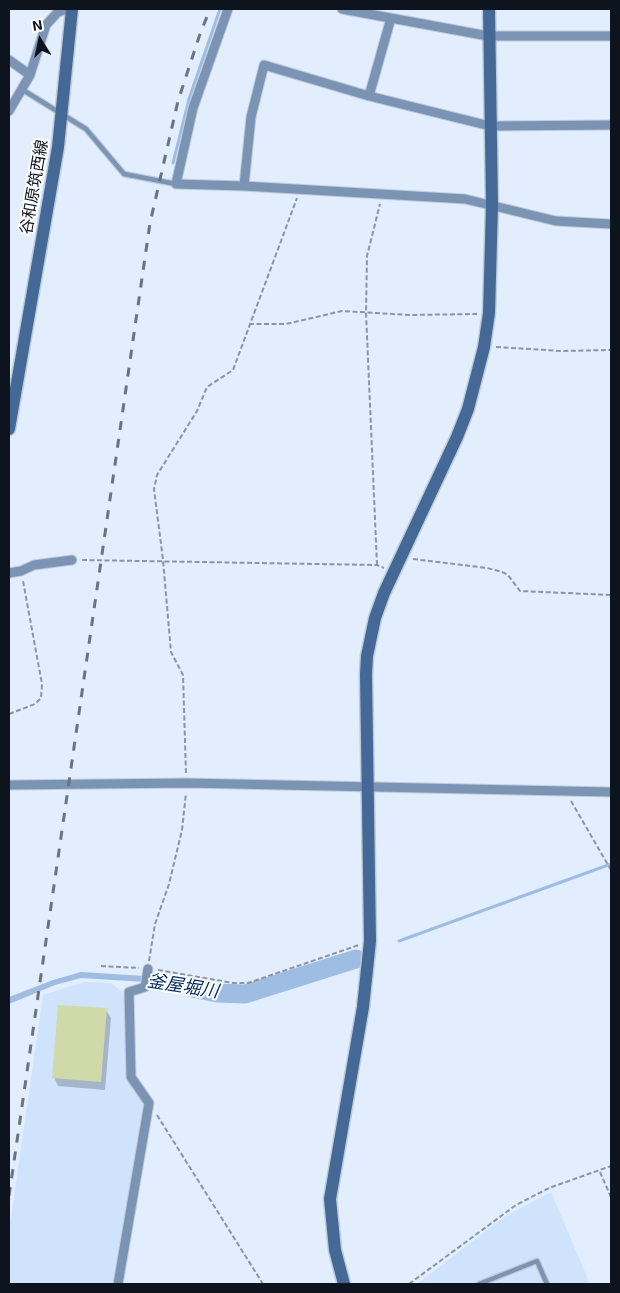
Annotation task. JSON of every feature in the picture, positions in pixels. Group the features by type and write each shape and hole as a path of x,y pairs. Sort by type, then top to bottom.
{"street":[{"path":"9,111 23,90 30,75 46,25 58,12 67,9"},
{"name":"谷和原筑西線","path":"9,429 58,147 72,9"},
{"path":"228,9 193,108 176,184 383,193 465,199 556,221 611,224"},
{"path":"342,9 488,36 611,36"},
{"path":"344,1284 335,1250 330,1218 330,1184 363,1007 370,941 366,674 368,648 375,618 401,555 457,437 468,409 484,347 489,313 492,206 489,9"},
{"path":"369,96 391,18"},
{"path":"9,60 30,75"},
{"path":"244,186 251,117 264,66 369,96 490,126 611,125"},
{"path":"9,573 21,571 34,565 72,560"},
{"path":"9,785 186,783 611,792"},
{"path":"118,1284 149,1103 132,1077 129,992 145,987 148,969"}],"lane":[{"path":"23,90 62,113 96,139 124,174 176,184"},
{"path":"479,1284 537,1261 547,1284"}],"path":[{"path":"148,969 155,924 169,884 182,830 186,783 183,675 171,652 163,560 154,489 157,475 197,411 208,387 233,370 300,189"},
{"path":"72,560 377,565 366,313 367,256 383,193"},
{"path":"249,324 271,326 342,311 408,315 489,313"},
{"path":"484,347 562,351 611,350"},
{"path":"401,555 421,562 488,568 502,572 508,574 520,591 611,595"},
{"path":"9,714 36,704 41,698 42,684 21,571"},
{"path":"567,792 611,869"},
{"path":"101,966 148,969 233,983 248,983 370,941"},
{"path":"149,1103 263,1284"},
{"path":"409,1284 516,1205 549,1188 600,1172 611,1166"},
{"path":"600,1172 611,1197"}],"shaded area":[{"path":"85,982 111,983 122,992 126,1003 127,1078 145,1105 116,1284 9,1284 9,1232 43,995"},
{"path":"551,1192 590,1284 417,1284 504,1217"}],"water":[{"path":"81,972 161,977 217,990 217,996 161,983 81,978 55,985 9,1004 9,997 53,980"}],"building":[{"path":"58,1005 107,1008 101,1082 52,1078"}],"waterway":[{"path":"173,163 189,99 220,9"},
{"name":"釜屋堀川","path":"399,941 611,864"},
{"name":"釜屋堀川","path":"193,988 217,993 245,994 356,959"}],"railway":[{"path":"9,1196 150,223 178,101 210,9"}]}
